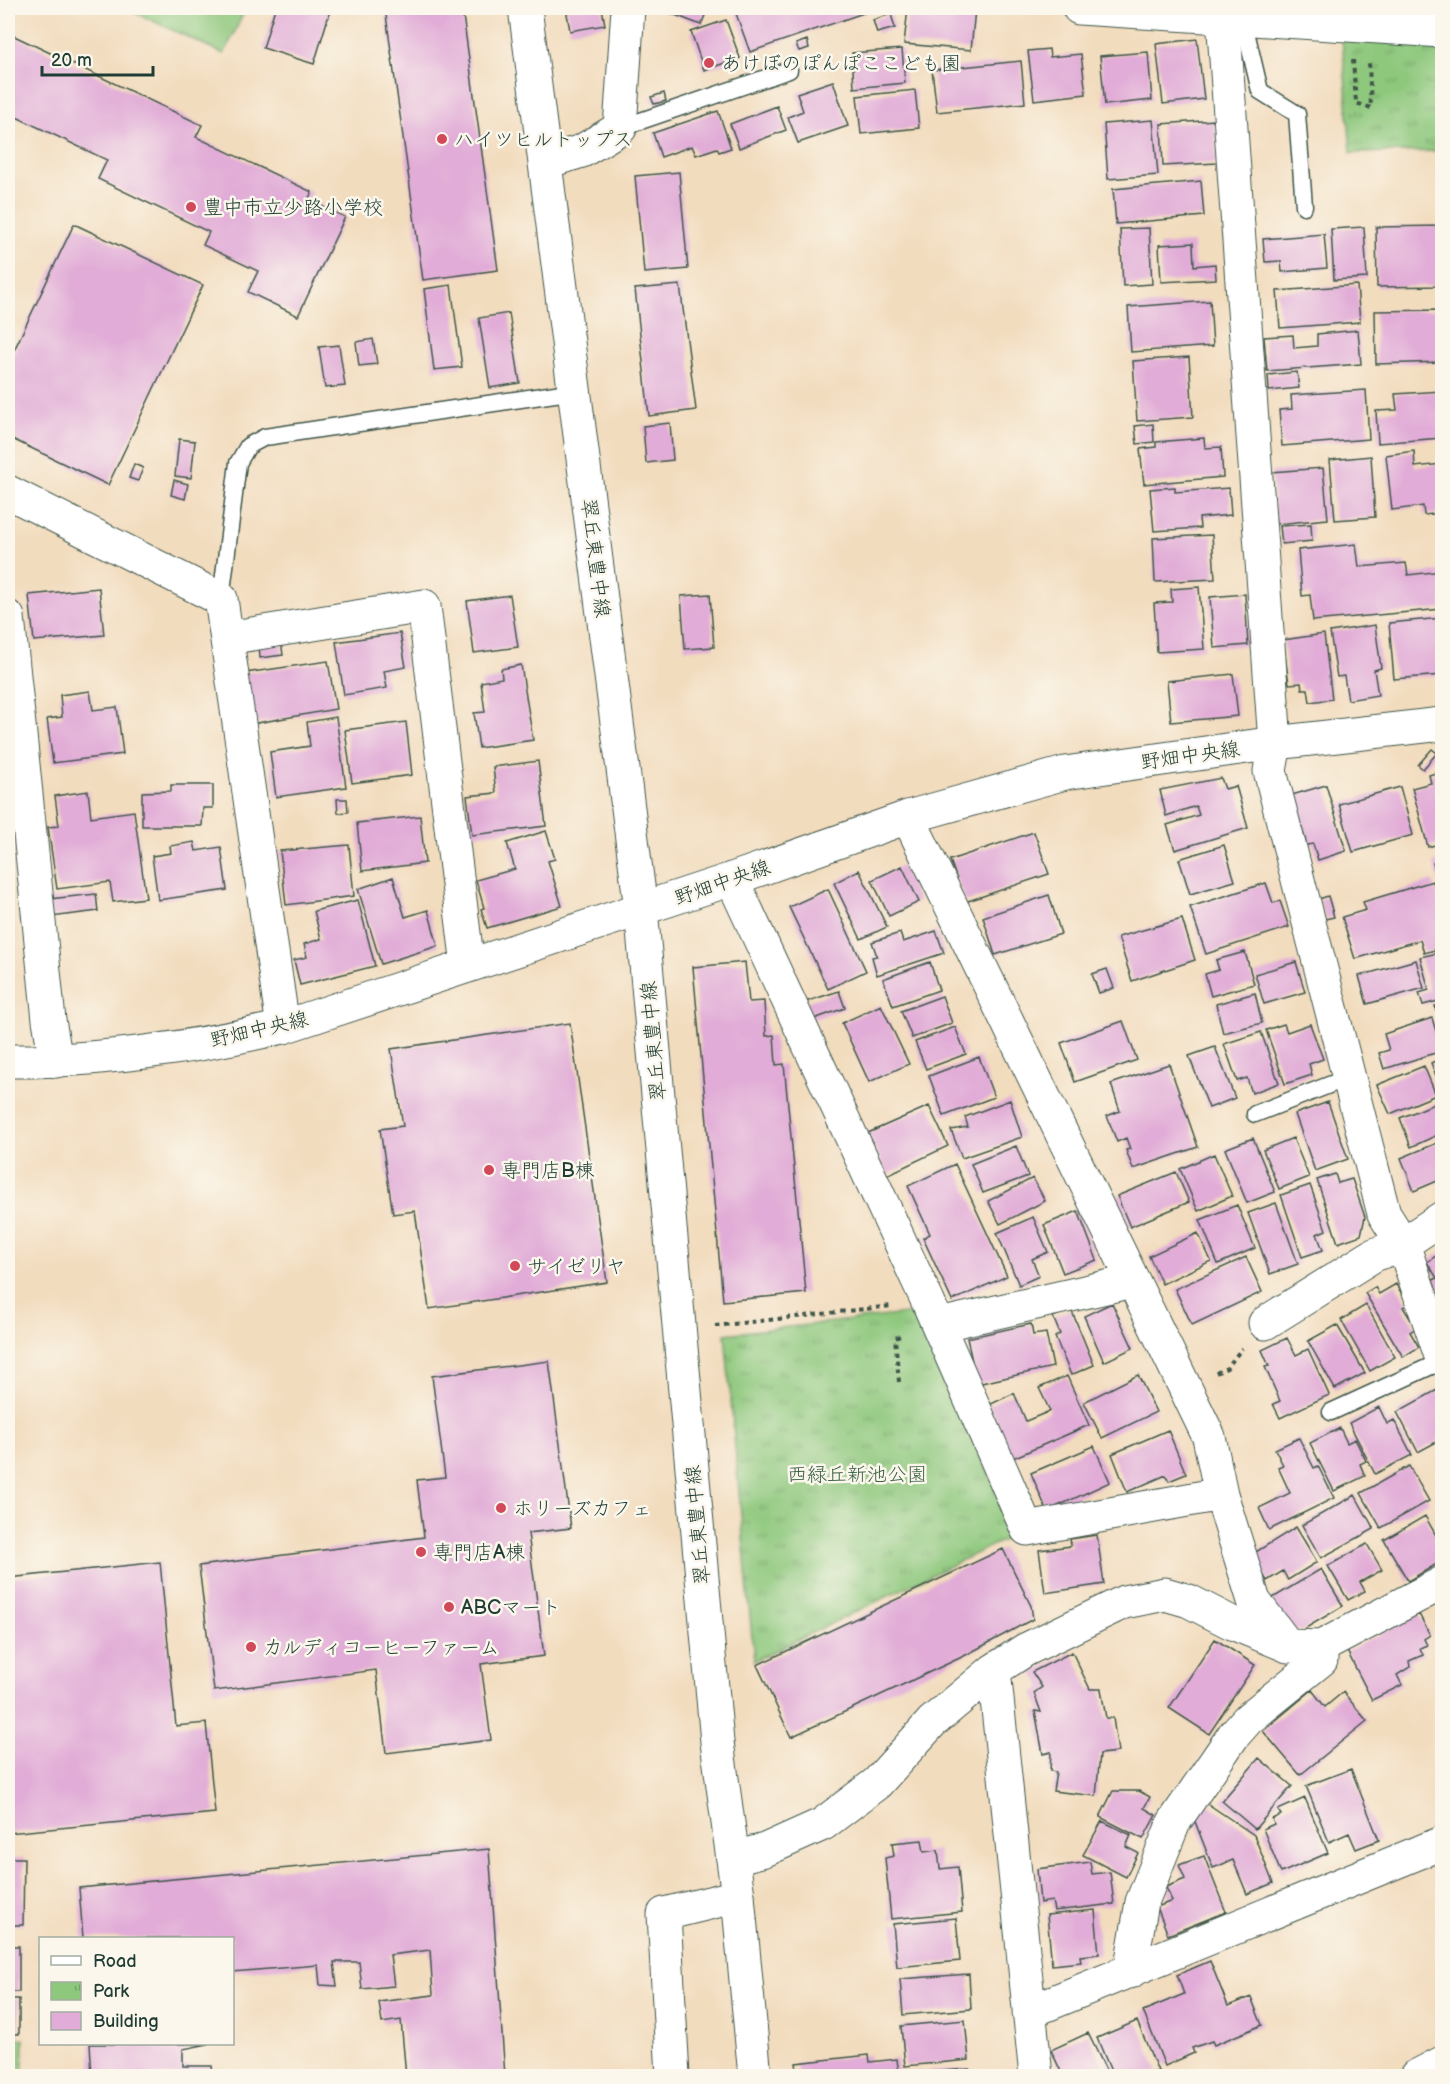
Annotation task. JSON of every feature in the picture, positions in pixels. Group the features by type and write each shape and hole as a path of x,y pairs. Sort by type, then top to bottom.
{"street":[{"name":"翠丘東豊中線","path":"525,8 641,909 717,1742 738,1896 755,2076"},
{"path":"546,162 582,151 620,128 628,8"},
{"path":"1078,8 1443,31"},
{"path":"1233,18 1275,743 1270,771 1347,1078 1384,1214 1403,1244 1443,1360"},
{"path":"8,492 221,599 283,1027"},
{"path":"227,638 424,606 468,966"},
{"path":"8,617 49,1020 56,1061"},
{"name":"野畑中央線","path":"8,1061 56,1061 237,1038 283,1027 732,879 908,816 1065,773 1275,743 1443,724"},
{"path":"908,816 1209,1437 1221,1494 1254,1601 1288,1646"},
{"path":"732,879 933,1314 1027,1529 1221,1494"},
{"path":"1264,1323 1374,1255 1403,1244 1443,1218"},
{"path":"933,1314 1133,1281"},
{"path":"733,1858 765,1850 823,1824 877,1782 932,1722 994,1670 1025,1650 1124,1602 1165,1594 1189,1601 1230,1622 1288,1646 1321,1647 1443,1583"},
{"path":"1130,1972 1142,1902 1174,1822 1233,1736 1248,1719 1320,1660 1321,1647"},
{"path":"994,1670 1036,2076"},
{"path":"1029,2012 1443,1843"},
{"path":"674,2076 664,1914 738,1896"},
{"path":"1417,2076 1443,2063"}],"lane":[{"path":"1233,18 1260,91 1297,114 1304,206"},
{"path":"620,128 789,70"},
{"path":"221,599 238,463 248,446 265,437 575,391"},
{"path":"1255,1114 1347,1078"},
{"path":"1331,1413 1443,1360"}],"path":[{"path":"1351,25 1356,103 1371,108 1368,55"},
{"path":"715,1326 933,1314"},
{"path":"1186,1389 1227,1368 1264,1323"}],"green space":[{"path":"125,8 246,8 224,54"},
{"path":"1342,38 1442,45 1442,151 1351,153"},
{"name":"西緑丘新池公園","path":"915,1313 1016,1534 754,1661 725,1334"},
{"path":"8,2039 24,2039 23,2076 8,2076"}],"building":[{"path":"275,8 331,8 314,64 263,48"},
{"name":"ハイツヒルトップス","path":"385,8 462,8 498,270 423,280"},
{"path":"566,8 602,8 605,25 570,31"},
{"path":"663,8 708,8 701,25 662,10"},
{"path":"734,8 878,8 750,52"},
{"path":"908,8 975,9 971,50 904,44"},
{"path":"891,14 895,28 877,33 873,20"},
{"path":"726,20 740,58 704,70 691,32"},
{"path":"8,33 202,125 196,137 312,192 308,200 345,217 298,316 248,292 258,271 203,245 209,232 98,179 107,160 8,113"},
{"path":"1197,39 1204,99 1163,104 1156,44"},
{"path":"807,40 809,48 799,51 796,44"},
{"path":"902,49 905,83 854,88 852,53"},
{"path":"1049,49 1050,57 1081,54 1086,94 1034,100 1028,51"},
{"path":"1148,52 1152,100 1105,105 1100,56"},
{"path":"1021,61 1025,103 937,112 932,70"},
{"path":"833,81 848,126 798,143 788,117 803,111 797,93"},
{"path":"915,90 919,128 861,134 857,96"},
{"path":"664,93 666,101 654,104 651,97"},
{"path":"777,106 786,130 739,148 730,124"},
{"path":"718,111 731,148 719,152 717,148 696,155 692,146 661,157 653,133"},
{"path":"1153,120 1158,175 1108,179 1104,124"},
{"path":"1215,120 1217,163 1163,166 1161,124"},
{"path":"679,172 688,269 644,273 635,176"},
{"path":"1201,181 1204,216 1116,224 1113,189"},
{"path":"74,224 203,285 108,485 8,437 8,363"},
{"path":"1442,226 1442,286 1377,287 1376,227"},
{"path":"1364,227 1367,278 1334,280 1331,229"},
{"path":"1149,228 1152,284 1123,286 1120,229"},
{"path":"1324,234 1327,268 1282,272 1281,261 1265,262 1263,239"},
{"path":"1193,243 1194,266 1215,264 1216,279 1161,282 1159,245"},
{"path":"451,285 462,367 434,370 424,289"},
{"path":"680,285 696,410 649,416 635,289"},
{"path":"1357,285 1360,322 1280,328 1277,291"},
{"path":"1210,301 1213,346 1131,352 1128,307"},
{"path":"1442,310 1442,362 1376,364 1375,311"},
{"path":"509,313 520,383 490,388 479,318"},
{"path":"1358,330 1361,364 1267,371 1264,337 1293,335 1294,348 1317,346 1317,334"},
{"path":"373,339 377,364 359,366 356,342"},
{"path":"339,345 345,386 325,388 319,347"},
{"path":"1189,357 1193,417 1137,421 1133,361"},
{"path":"1297,372 1299,388 1269,391 1268,375"},
{"path":"1366,390 1369,439 1282,446 1279,410 1292,409 1291,395"},
{"path":"1442,391 1442,438 1378,443 1376,411 1397,410 1395,394"},
{"path":"670,423 673,460 646,463 643,426"},
{"path":"1153,424 1154,442 1137,444 1135,426"},
{"path":"1204,438 1205,448 1221,447 1223,477 1144,484 1140,449 1156,447 1156,442"},
{"path":"179,439 195,441 191,478 175,476"},
{"path":"1414,451 1415,467 1442,464 1442,513 1424,515 1423,506 1392,510 1386,455"},
{"path":"1371,456 1375,517 1335,520 1330,460"},
{"path":"134,464 143,468 138,481 129,478"},
{"path":"1323,468 1328,519 1276,524 1271,472"},
{"path":"174,480 188,484 185,499 171,495"},
{"path":"1175,487 1175,492 1229,488 1231,515 1199,518 1200,528 1154,531 1150,489"},
{"path":"1311,524 1312,541 1282,544 1280,526"},
{"path":"1212,535 1215,579 1155,582 1153,538"},
{"path":"1356,544 1359,567 1406,563 1408,575 1442,571 1442,609 1313,621 1310,595 1302,596 1298,550"},
{"path":"1199,587 1204,649 1157,652 1154,603 1172,602 1171,589"},
{"path":"99,588 104,635 34,641 29,595"},
{"path":"710,594 714,647 685,649 681,596"},
{"path":"1245,594 1248,645 1214,648 1210,597"},
{"path":"510,595 518,647 474,653 467,601"},
{"path":"1442,618 1442,675 1394,679 1389,623"},
{"path":"1375,625 1381,668 1374,670 1378,695 1348,700 1344,676 1337,677 1330,632"},
{"path":"400,633 406,667 384,671 387,688 344,695 336,642"},
{"path":"1324,634 1332,699 1310,702 1308,689 1302,689 1301,683 1289,684 1283,640"},
{"path":"281,641 283,655 260,658 259,644"},
{"path":"328,661 336,709 251,724 245,673"},
{"path":"521,665 533,740 479,748 474,713 485,712 481,682 502,678 501,669"},
{"path":"1233,674 1238,716 1171,722 1167,681"},
{"path":"90,691 93,710 117,707 123,754 53,763 47,719 62,717 60,695"},
{"path":"336,717 346,787 276,797 270,752 310,746 307,722"},
{"path":"406,722 412,775 352,783 345,730"},
{"path":"1432,749 1437,753 1423,769 1418,765"},
{"path":"538,761 546,826 472,835 467,796 496,793 493,767"},
{"path":"1442,771 1442,843 1428,847 1412,788 1431,783 1429,775"},
{"path":"1221,778 1225,789 1236,786 1248,828 1175,850 1167,825 1199,815 1196,806 1166,816 1160,790"},
{"path":"171,785 213,785 213,808 203,808 202,826 142,826 142,792 171,791"},
{"path":"1326,785 1346,851 1318,860 1313,844 1307,845 1292,795"},
{"path":"1400,787 1413,835 1353,852 1339,804"},
{"path":"88,791 91,817 134,811 146,898 113,902 110,882 57,889 48,827 59,826 55,796"},
{"path":"337,799 347,799 348,812 338,813"},
{"path":"420,816 425,863 362,871 357,823"},
{"path":"546,831 555,859 548,861 562,906 487,928 476,880 515,869 507,843"},
{"path":"1034,832 1049,874 965,902 950,860"},
{"path":"194,842 196,851 221,847 227,890 158,900 152,856 171,853 170,846"},
{"path":"349,845 354,896 286,905 280,851"},
{"path":"1224,845 1235,881 1190,894 1179,859"},
{"path":"1442,860 1442,892 1433,863"},
{"path":"902,866 919,902 889,916 872,880"},
{"path":"859,870 887,927 861,939 834,883"},
{"path":"393,877 405,917 428,910 438,946 381,964 358,889"},
{"path":"1433,881 1442,912 1442,948 1424,953 1420,940 1355,959 1342,917 1366,910 1363,902"},
{"path":"1266,883 1273,903 1280,901 1289,927 1206,954 1190,907"},
{"path":"828,889 866,971 828,989 789,907"},
{"path":"96,894 98,911 51,917 49,899"},
{"path":"1049,895 1061,934 995,955 983,917"},
{"path":"1328,896 1334,917 1325,919 1319,899"},
{"path":"358,900 375,966 300,985 294,960 307,957 304,944 321,939 314,911"},
{"path":"1182,919 1195,960 1132,981 1118,937"},
{"path":"936,931 944,953 877,975 872,957 877,956 872,942 900,933 903,942"},
{"path":"1245,952 1254,984 1211,996 1205,974 1219,970 1216,960"},
{"path":"1442,952 1442,1000 1423,1005 1419,993 1429,990 1420,957"},
{"path":"1416,960 1424,988 1367,1004 1359,976"},
{"path":"745,962 749,1002 764,1001 766,1036 774,1035 776,1065 784,1064 806,1293 723,1301 693,967"},
{"path":"930,962 939,990 893,1006 883,979"},
{"path":"1296,962 1305,992 1264,1004 1255,974"},
{"path":"1107,969 1114,988 1099,993 1092,974"},
{"path":"839,991 845,1008 811,1020 805,1002"},
{"path":"1255,993 1262,1023 1223,1033 1216,1004"},
{"path":"942,996 952,1023 912,1038 901,1011"},
{"path":"1442,1004 1442,1030 1435,1006"},
{"path":"881,1005 909,1064 869,1082 842,1023"},
{"path":"1432,1018 1442,1051 1384,1069 1379,1053 1389,1050 1384,1034"},
{"path":"1123,1021 1137,1060 1075,1082 1061,1043"},
{"name":"専門店B棟","path":"570,1023 607,1282 429,1309 415,1211 393,1214 380,1129 403,1126 391,1049"},
{"path":"1284,1024 1287,1032 1310,1024 1323,1059 1309,1064 1312,1075 1285,1084 1266,1030"},
{"path":"955,1027 966,1054 926,1069 915,1042"},
{"path":"1261,1032 1279,1083 1252,1093 1247,1078 1237,1081 1224,1044"},
{"path":"1215,1047 1235,1098 1209,1108 1189,1056"},
{"path":"979,1057 994,1097 944,1116 929,1076"},
{"path":"1442,1058 1442,1091 1431,1063"},
{"path":"1169,1064 1198,1147 1133,1169 1126,1150 1130,1149 1126,1138 1117,1142 1107,1116 1120,1111 1111,1084"},
{"path":"1424,1066 1436,1095 1390,1114 1377,1085"},
{"path":"1010,1100 1022,1137 962,1158 951,1130 968,1127 965,1117"},
{"path":"1328,1102 1348,1159 1315,1171 1295,1114"},
{"path":"1439,1102 1442,1111 1442,1133 1411,1147 1400,1118"},
{"path":"929,1106 948,1146 887,1175 868,1133"},
{"path":"1253,1138 1275,1192 1247,1203 1225,1149"},
{"path":"1293,1138 1309,1177 1279,1189 1263,1150"},
{"path":"1442,1141 1442,1179 1414,1191 1401,1158"},
{"path":"1016,1146 1028,1176 983,1193 971,1164"},
{"path":"1214,1154 1232,1196 1198,1211 1180,1169"},
{"path":"955,1164 1007,1276 952,1301 923,1238 930,1234 908,1186"},
{"path":"1176,1172 1189,1202 1130,1227 1117,1196"},
{"path":"1335,1174 1338,1183 1352,1179 1365,1217 1361,1235 1338,1243 1317,1180"},
{"path":"1033,1178 1045,1201 1000,1224 988,1201"},
{"path":"1310,1185 1326,1230 1317,1234 1323,1250 1302,1257 1281,1195"},
{"path":"1276,1203 1298,1264 1270,1274 1248,1213"},
{"path":"1237,1205 1255,1248 1218,1264 1200,1220"},
{"path":"1078,1211 1097,1260 1063,1273 1044,1225"},
{"path":"1033,1217 1048,1252 1032,1259 1039,1276 1019,1285 997,1233"},
{"path":"1198,1233 1211,1261 1162,1284 1149,1256"},
{"path":"1442,1252 1442,1304 1429,1283 1437,1278 1427,1262"},
{"path":"1246,1257 1262,1292 1192,1325 1175,1289"},
{"path":"1396,1284 1408,1304 1403,1307 1416,1328 1410,1332 1419,1347 1403,1357 1365,1293 1375,1287 1379,1294"},
{"path":"1112,1303 1133,1348 1104,1362 1084,1316"},
{"path":"1366,1305 1395,1357 1370,1371 1341,1320"},
{"path":"1071,1309 1094,1365 1071,1375 1055,1337 1060,1334 1053,1317"},
{"path":"1031,1324 1033,1335 1046,1333 1053,1367 977,1384 967,1338"},
{"path":"1337,1325 1365,1373 1335,1389 1308,1341"},
{"path":"1287,1338 1296,1355 1308,1349 1329,1395 1280,1418 1273,1404 1280,1401 1265,1367 1269,1366 1262,1350"},
{"name":"専門店A棟","path":"549,1361 571,1528 528,1533 544,1656 481,1664 491,1740 386,1753 376,1670 214,1691 199,1566 424,1537 417,1480 445,1477 432,1376"},
{"path":"1138,1375 1156,1412 1102,1438 1084,1402"},
{"path":"1067,1376 1089,1425 1013,1458 989,1405 1014,1393 1026,1421 1050,1411 1039,1388"},
{"path":"1437,1390 1442,1401 1442,1439 1418,1452 1397,1412"},
{"path":"1379,1407 1387,1424 1394,1420 1412,1455 1375,1474 1349,1423"},
{"path":"1340,1428 1347,1443 1355,1439 1366,1461 1360,1464 1365,1476 1334,1491 1310,1443"},
{"path":"1168,1430 1186,1474 1169,1481 1166,1475 1127,1492 1112,1454"},
{"path":"1299,1438 1314,1468 1318,1466 1334,1498 1269,1530 1259,1508 1290,1493 1278,1467 1283,1465 1275,1449"},
{"path":"1094,1446 1110,1482 1047,1511 1031,1473"},
{"path":"1409,1466 1429,1501 1381,1528 1361,1493"},
{"path":"1355,1495 1374,1529 1321,1558 1302,1525"},
{"path":"1425,1516 1442,1546 1442,1561 1408,1581 1384,1540"},
{"path":"1296,1527 1317,1562 1288,1580 1283,1571 1267,1581 1251,1555"},
{"path":"1097,1535 1104,1584 1045,1593 1039,1550 1071,1546 1070,1539"},
{"path":"1367,1544 1382,1570 1360,1582 1365,1591 1348,1600 1328,1566"},
{"path":"1003,1549 1031,1606 1033,1619 964,1656 791,1737 757,1665"},
{"path":"160,1562 176,1726 206,1723 215,1813 8,1833 8,1578"},
{"path":"1321,1569 1343,1606 1301,1631 1289,1628 1271,1599"},
{"path":"1419,1614 1430,1635 1424,1639 1427,1645 1420,1648 1423,1655 1409,1661 1410,1667 1397,1675 1402,1685 1372,1700 1347,1651"},
{"path":"1215,1639 1255,1665 1209,1734 1169,1708"},
{"path":"1072,1652 1090,1689 1101,1689 1106,1718 1113,1718 1118,1752 1100,1754 1096,1796 1053,1791 1056,1772 1050,1771 1051,1752 1043,1754 1035,1711 1041,1712 1034,1693 1042,1687 1032,1672"},
{"path":"1312,1690 1325,1707 1343,1692 1367,1721 1300,1775 1263,1731"},
{"path":"1259,1758 1292,1786 1255,1829 1222,1801"},
{"path":"1351,1769 1379,1840 1356,1849 1349,1833 1329,1842 1306,1786"},
{"path":"1113,1791 1139,1791 1150,1797 1144,1808 1156,1815 1143,1839 1100,1817"},
{"path":"1305,1798 1328,1853 1281,1873 1263,1829 1274,1824 1272,1819 1281,1815 1278,1810"},
{"path":"1205,1802 1254,1835 1273,1883 1247,1894 1233,1860 1213,1868 1194,1819"},
{"path":"1102,1821 1131,1835 1126,1847 1138,1853 1126,1877 1083,1855"},
{"path":"922,1840 924,1852 938,1850 940,1869 958,1867 962,1912 891,1919 885,1858 894,1856 892,1843"},
{"path":"489,1849 505,2076 406,2076 401,2020 382,2023 379,2002 433,1995 430,1950 390,1955 394,1986 362,1989 359,1962 334,1962 337,1986 320,1985 318,1965 234,1972 234,1937 83,1937 79,1888"},
{"path":"1204,1856 1226,1912 1168,1935 1157,1907 1172,1901 1166,1887 1185,1879 1179,1865"},
{"path":"8,1858 24,1858 23,1925 8,1925"},
{"path":"1090,1862 1092,1874 1110,1872 1114,1904 1054,1911 1052,1901 1040,1903 1037,1869"},
{"path":"1095,1910 1099,1954 1080,1956 1081,1962 1052,1965 1047,1915"},
{"path":"956,1918 960,1961 897,1967 893,1924"},
{"path":"8,1946 19,1946 19,1992 8,1992"},
{"path":"1210,1961 1228,2006 1251,1997 1262,2025 1214,2045 1212,2041 1192,2048 1194,2053 1165,2066 1143,2011 1184,1994 1177,1975"},
{"path":"969,1974 971,2009 903,2015 900,1979"},
{"path":"8,1999 19,1999 19,2034 8,2034"},
{"path":"965,2020 969,2060 905,2066 901,2026"},
{"path":"1137,2021 1158,2071 1145,2076 1131,2076 1130,2074 1113,2076 1097,2038"},
{"path":"1088,2033 1109,2076 1063,2076 1051,2050"},
{"path":"90,2045 203,2045 183,2049 183,2066 212,2066 213,2076 92,2076"},
{"path":"869,2055 870,2062 897,2059 899,2076 798,2076 796,2063"},
{"path":"970,2069 970,2076 910,2076 910,2073"}],"place":[{"name":"あけぼのぽんぽここども園","path":"709,63"},
{"name":"ハイツヒルトップス","path":"442,139"},
{"name":"豊中市立少路小学校","path":"191,207"},
{"name":"専門店B棟","path":"489,1170"},
{"name":"サイゼリヤ","path":"515,1266"},
{"name":"ホリーズカフェ","path":"501,1508"},
{"name":"専門店A棟","path":"421,1552"},
{"name":"ABCマート","path":"449,1607"},
{"name":"カルディコーヒーファーム","path":"251,1647"}]}
